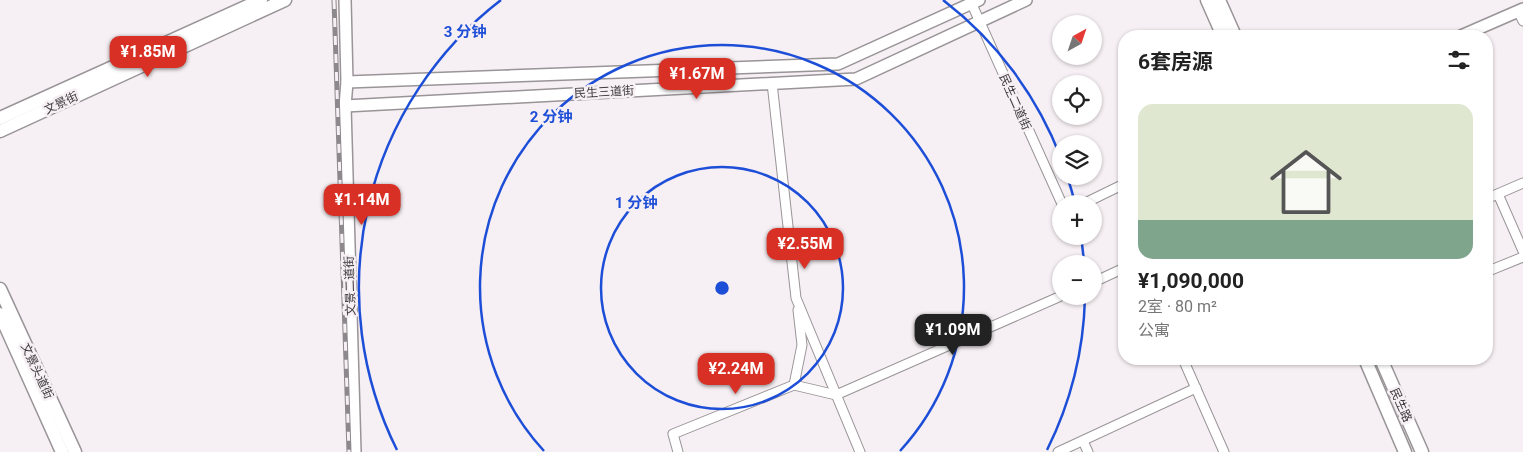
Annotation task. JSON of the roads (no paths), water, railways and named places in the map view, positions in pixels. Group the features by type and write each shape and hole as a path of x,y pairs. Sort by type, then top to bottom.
{"main road":[{"name":"文景街","path":"0,118 261,0"},
{"name":"文景街","path":"0,131 285,0"},
{"path":"1207,0 1220,30"},
{"path":"1219,0 1232,30"},
{"name":"文景头道街","path":"0,289 74,452"},
{"name":"文景头道街","path":"0,314 62,452"},
{"name":"民生路","path":"1368,365 1406,452"},
{"name":"民生路","path":"1383,365 1422,452"}],"street":[{"name":"文景二道街","path":"345,0 347,82 345,106 355,452"},
{"name":"民生三道街","path":"345,106 856,79 1026,0"},
{"name":"民生三道街","path":"347,82 838,64 974,1"},
{"name":"民生二道街","path":"974,1 979,21 1058,195"},
{"path":"1477,30 1521,14"},
{"path":"772,83 802,345 794,385"},
{"path":"1493,196 1523,183"},
{"path":"1101,195 1118,187"},
{"path":"1498,194 1523,251"},
{"path":"1493,269 1523,257"},
{"path":"1102,278 1118,271"},
{"path":"796,298 860,452"},
{"path":"678,452 674,434 794,385 836,395 1052,300"},
{"path":"1185,365 1224,452"},
{"path":"1058,452 1196,388"},
{"path":"1083,440 1088,452"}],"railway":[{"path":"334,0 349,452"}]}
